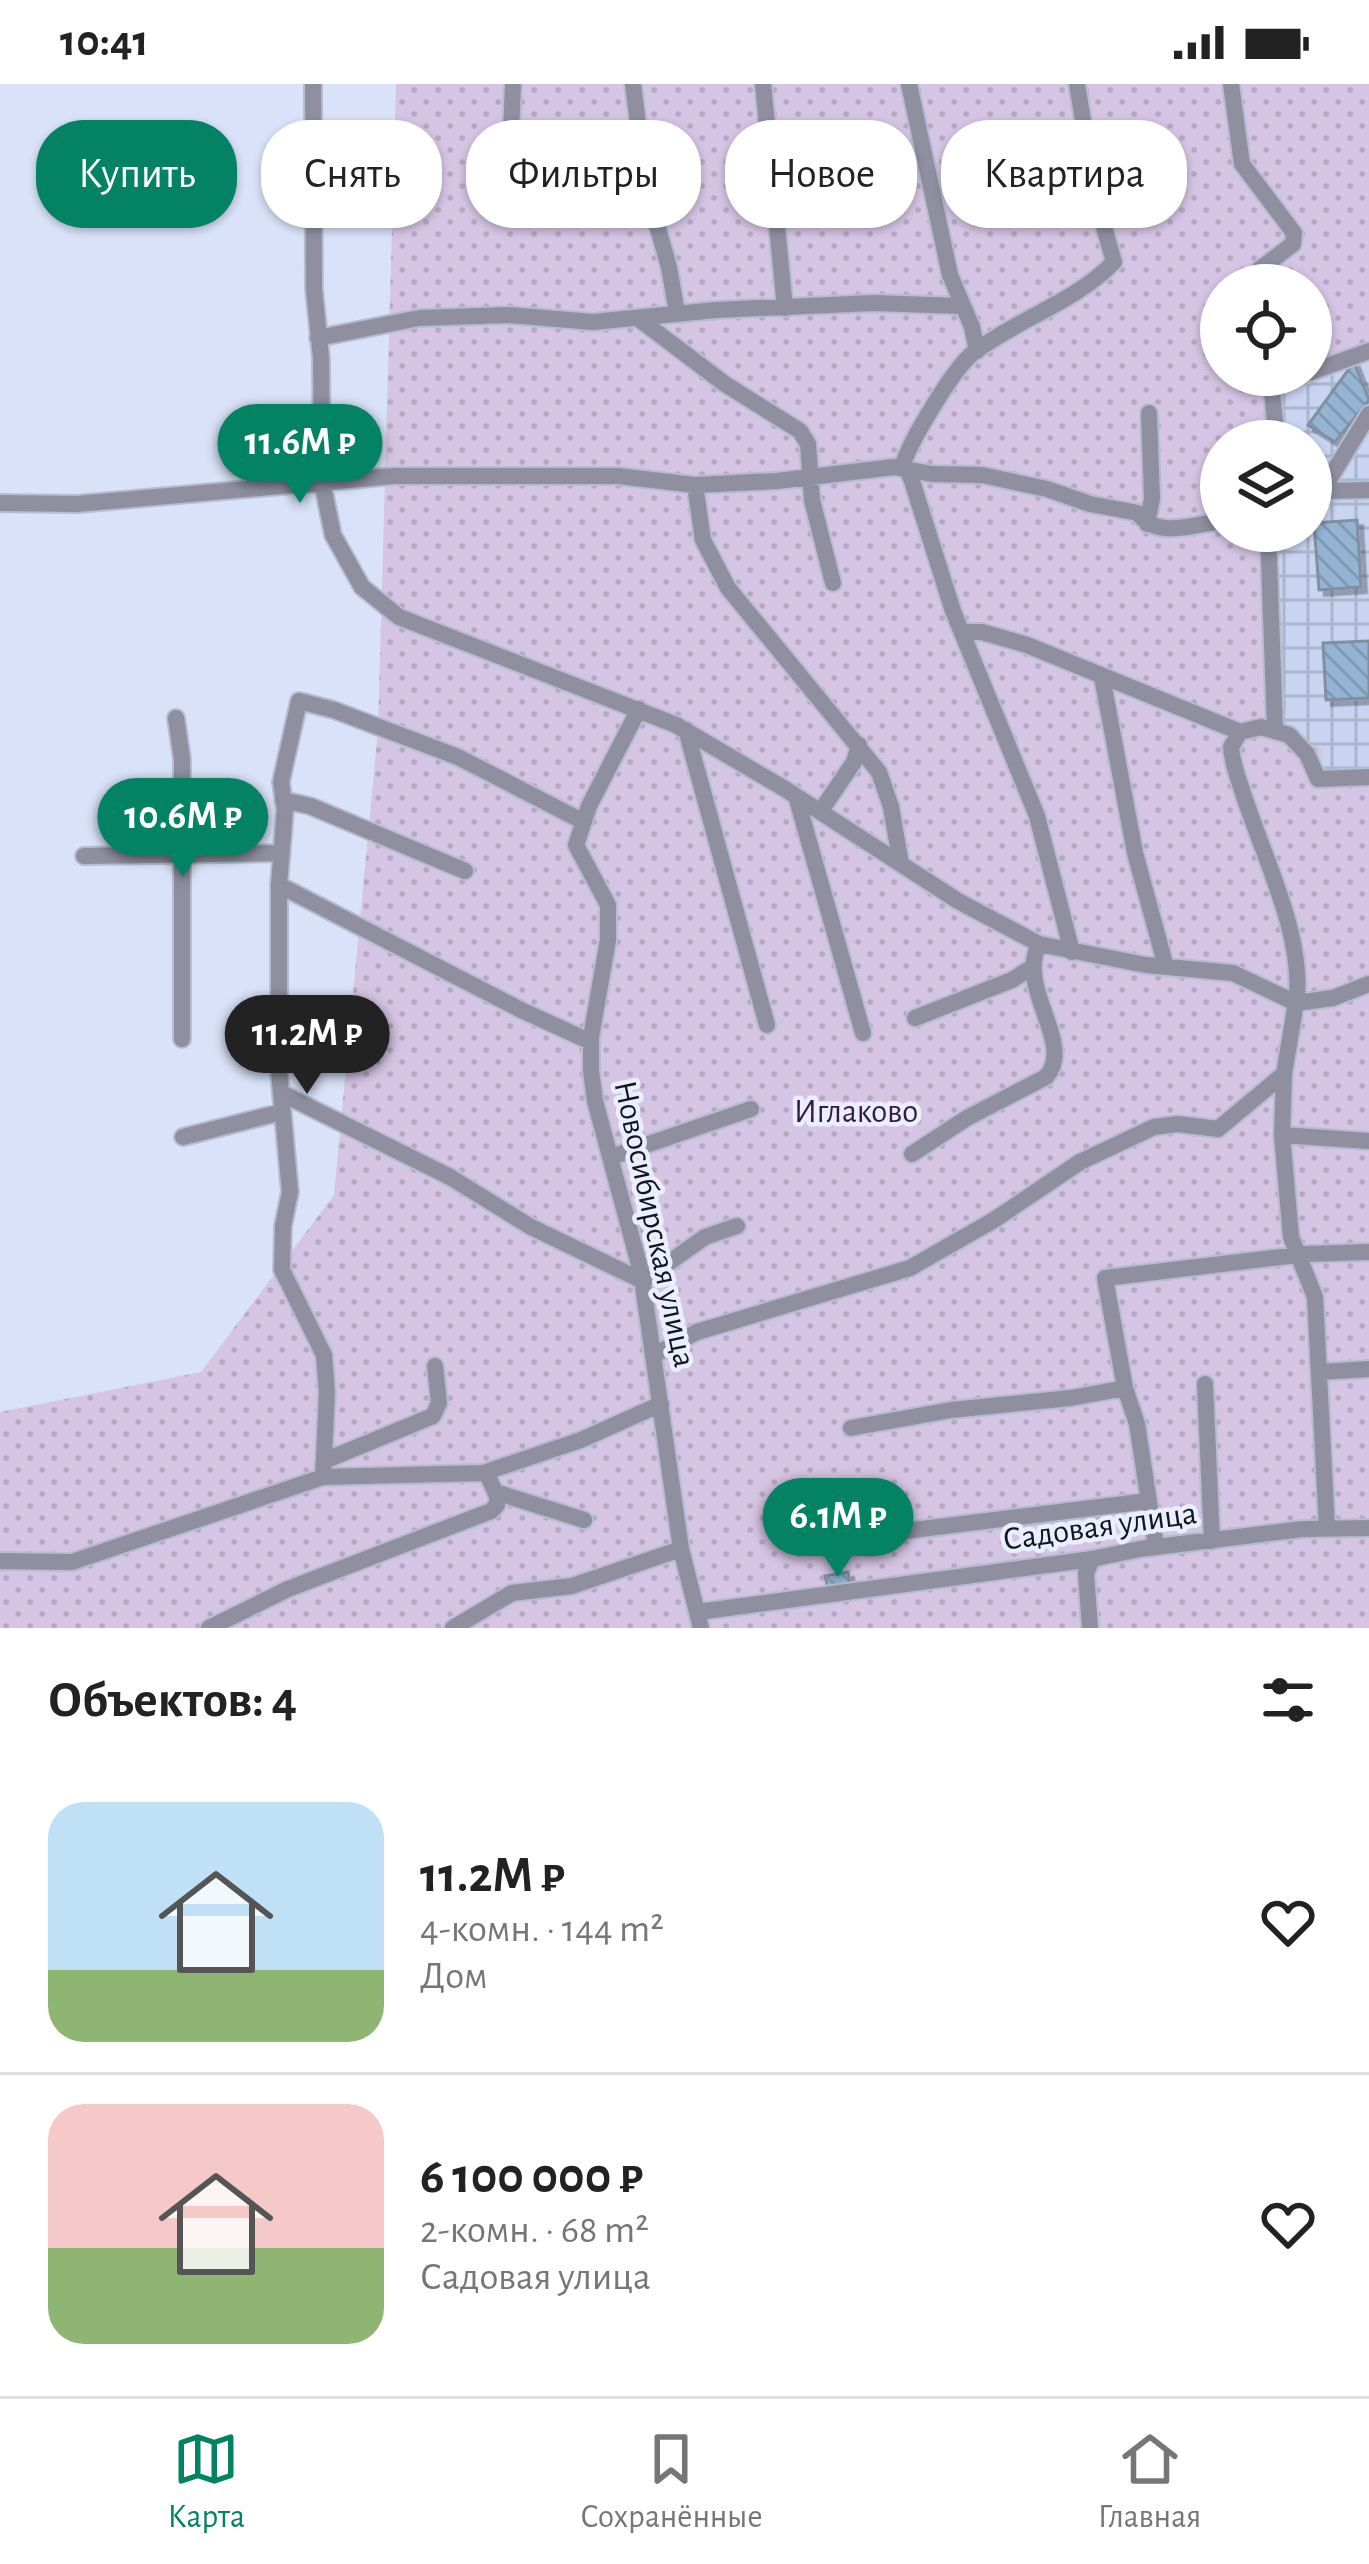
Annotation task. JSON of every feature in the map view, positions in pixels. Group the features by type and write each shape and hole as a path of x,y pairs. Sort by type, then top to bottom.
{"street":[{"path":"314,84 314,289 322,481 333,535 362,586 399,617 686,730 958,901 1039,944 1166,967 1233,973 1296,1003 1334,998 1369,984"},
{"path":"512,120 513,84"},
{"path":"633,84 646,188 677,314"},
{"path":"763,84 785,308"},
{"path":"910,84 950,275 972,327 976,351"},
{"path":"903,468 954,375 976,351 1069,297 1114,262 1096,199 1077,84"},
{"path":"1231,84 1242,164 1294,233 1293,244 1265,264"},
{"path":"318,338 419,318 509,314 572,322 873,303 962,306"},
{"path":"639,319 725,384 800,430 808,444 810,477 833,583"},
{"path":"1332,365 1369,352"},
{"path":"1147,524 1152,499 1149,413"},
{"path":"1369,414 1322,491 1369,490"},
{"path":"903,468 911,478 962,632 1029,794 1072,952"},
{"path":"0,503 77,504 394,476 618,476 695,485 903,468 982,475 1048,489 1090,505 1138,513 1147,524 1168,529 1200,524"},
{"path":"695,485 703,540 728,588 879,772 901,864"},
{"path":"1269,552 1274,729"},
{"path":"962,632 982,632 1027,645 1240,732 1274,729 1301,744 1318,779 1369,777"},
{"path":"1102,677 1130,831 1166,967"},
{"path":"323,1469 324,1354 282,1270 290,1192 282,1102 281,782 299,701 458,758 582,821 639,709"},
{"path":"176,718 182,759 182,1039"},
{"path":"686,730 766,1025"},
{"path":"1240,732 1231,747 1232,756 1264,861 1285,906 1297,981 1284,1074 1282,1135 1288,1220 1315,1298 1327,1528"},
{"path":"820,812 854,762 859,746"},
{"path":"796,796 863,1033"},
{"path":"284,800 310,806 465,871"},
{"name":"Новосибирская улица","path":"582,821 576,845 608,905 610,921 591,1042 595,1101 643,1280 681,1549 700,1620"},
{"path":"84,856 281,853"},
{"path":"280,885 591,1042"},
{"path":"912,1154 967,1118 1046,1078 1053,1069 1055,1051 1031,968 1039,944"},
{"path":"915,1018 1031,968"},
{"path":"654,1355 697,1332 910,1268 994,1220 1080,1162 1154,1127 1178,1124 1218,1129 1284,1074"},
{"path":"183,1137 282,1102 450,1178 531,1227 643,1280 705,1237 737,1226"},
{"path":"611,1157 751,1109"},
{"path":"1282,1135 1369,1141"},
{"path":"1156,1547 1137,1424 1125,1388 1106,1278 1297,1255 1369,1252"},
{"path":"0,1562 72,1562 323,1469 433,1416 439,1403 434,1366"},
{"path":"1320,1372 1369,1369"},
{"path":"1205,1384 1213,1541"},
{"path":"851,1428 1125,1388"},
{"path":"323,1469 486,1472 581,1440 662,1404"},
{"path":"209,1628 287,1589 491,1511 497,1505 486,1472"},
{"path":"495,1492 584,1520"},
{"path":"808,1543 1148,1501"},
{"name":"Садовая улица","path":"700,1620 1156,1547 1327,1528 1369,1528"},
{"path":"453,1628 512,1593 572,1586 681,1549"},
{"path":"1090,1628 1086,1574 1092,1559"}],"shaded area":[{"path":"1369,361 1369,774 1319,776 1284,733 1273,552 1332,552 1332,420 1279,420 1276,396 1332,396 1332,375"}],"green space":[{"name":"Иглаково","path":"396,84 1369,84 1369,361 1332,375 1332,264 1200,264 1200,396 1277,396 1279,420 1200,420 1200,552 1273,552 1284,733 1323,749 1319,775 1369,774 1369,1628 0,1628 0,1412 201,1372 334,1195 378,730 392,228 442,228 442,120 395,120"}],"building":[{"path":"1354,362 1369,400 1335,442 1332,420 1312,420"},
{"path":"1357,520 1361,587 1319,590 1316,552 1332,552 1332,522"},
{"path":"1369,641 1369,698 1326,700 1323,643"},
{"path":"848,1572 850,1585 828,1589 825,1576"}]}
